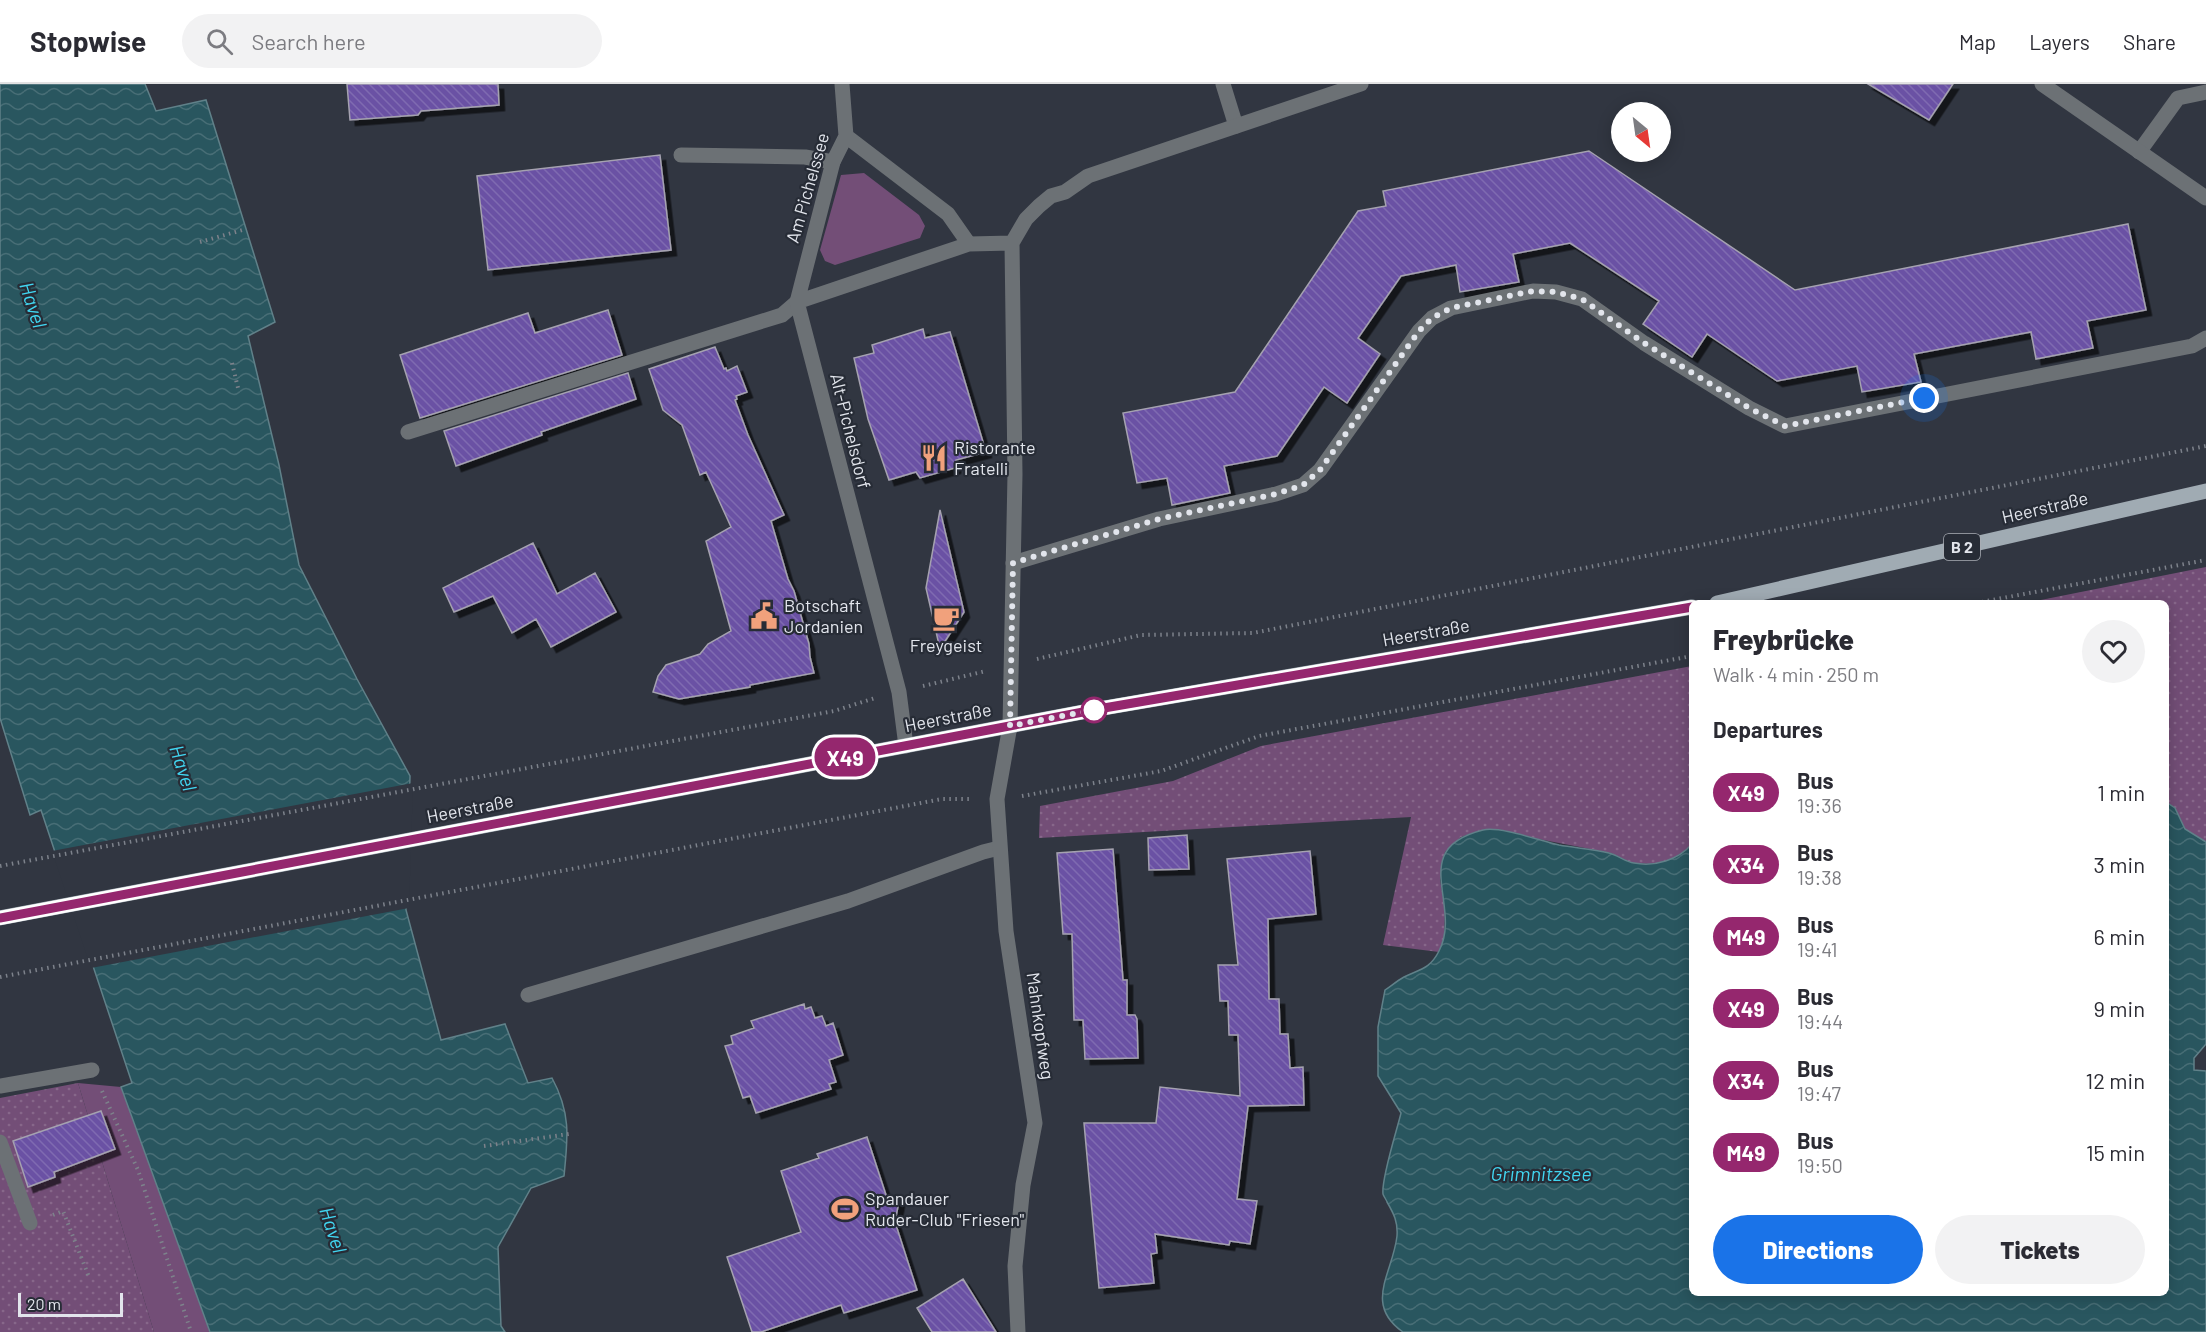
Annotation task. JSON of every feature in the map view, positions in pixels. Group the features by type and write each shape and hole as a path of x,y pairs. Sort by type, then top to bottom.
{"main road":[{"name":"Heerstraße","path":"1730,600 2206,490"},
{"name":"Heerstraße","path":"0,918 1116,706 1689,608"}],"street":[{"name":"Am Pichelssee","path":"797,302 833,162 846,136 842,84"},
{"path":"1223,84 1236,126"},
{"path":"1010,726 1015,474 1012,243 1026,219 1039,206 1051,196 1065,192 1088,176 1361,84"},
{"path":"2042,84 2206,198"},
{"path":"2139,152 2178,98 2206,92"},
{"path":"846,136 948,214 969,244"},
{"path":"681,155 805,157 833,162"},
{"path":"408,432 782,315 797,302 969,244 1012,243"},
{"path":"1013,563 1159,519 1276,494 1303,485 1320,470 1419,331 1432,318 1451,308 1533,291 1556,292 1582,299 1749,408 1785,426 2192,346 2206,338"},
{"name":"Alt-Pichelsdorf","path":"797,302 899,692 906,746"},
{"name":"Mahnkopfweg","path":"1010,726 997,799 999,848 1006,931 1035,1123 1023,1185 1016,1266 1018,1332"},
{"path":"528,995 848,901 999,848"},
{"path":"0,1086 92,1071"},
{"path":"0,1142 30,1223"}],"path":[{"path":"200,242 246,229"},
{"path":"232,363 239,392"},
{"path":"918,687 1141,635 1253,633 2206,446"},
{"path":"1992,600 2206,560"},
{"path":"0,977 942,799 997,799 1161,771 1259,736 1689,657"},
{"path":"0,866 834,711 881,696"},
{"path":"92,1071 138,1170 191,1332"},
{"path":"484,1146 569,1134"},
{"path":"30,1223 63,1211 89,1277"}],"shaded area":[{"path":"864,173 919,215 925,226 920,238 835,265 825,261 820,250 841,175"},
{"path":"2206,567 2206,842 2185,829 2175,808 2169,804 2169,600 2041,600"},
{"path":"1689,667 1689,848 1667,862 1650,864 1632,863 1611,853 1486,829 1461,837 1445,852 1440,880 1445,909 1444,938 1439,952 1383,945 1411,817 1039,838 1040,806 1173,781 1261,746"},
{"path":"78,1083 121,1087 210,1332 154,1332"},
{"path":"78,1083 154,1332 0,1332 0,1098"}],"water":[{"name":"Havel","path":"0,84 145,84 156,111 206,100 275,322 248,336 279,465 299,565 410,776 406,910 441,1040 505,1024 528,1083 552,1078 565,1114 567,1137 564,1176 531,1188 498,1247 501,1326 505,1332 210,1332 121,1087 132,1083 41,810 30,815 0,718"},
{"name":"Grimnitzsee","path":"2169,804 2175,808 2185,829 2206,842 2206,1044 2194,1058 2194,1070 2206,1071 2206,1332 1403,1332 1391,1321 1382,1299 1397,1231 1394,1214 1383,1195 1383,1187 1401,1113 1378,1076 1378,1027 1385,990 1428,965 1439,951 1445,933 1441,880 1442,865 1447,850 1460,839 1490,829 1559,845 1596,850 1642,864 1666,861 1689,847 1689,1296 2169,1296"}],"pier":[{"path":"413,783 409,908 91,968 52,851"}],"building":[{"path":"347,84 498,84 499,105 421,111 418,115 350,120"},
{"path":"1868,84 1953,84 1929,120"},
{"path":"1589,151 1795,290 2128,224 2146,310 2087,321 2093,348 2036,359 2031,332 1914,354 1921,382 1862,392 1857,366 1777,381 1707,334 1692,357 1643,324 1659,301 1570,243 1513,254 1519,282 1460,292 1456,265 1401,276 1358,338 1380,354 1347,403 1324,387 1277,456 1224,466 1230,493 1172,505 1167,478 1137,483 1123,413 1235,392 1358,211 1386,206 1383,191"},
{"path":"660,155 671,250 488,270 477,176"},
{"path":"608,310 622,355 420,418 400,355 528,313 535,333"},
{"path":"923,329 925,338 950,332 986,452 956,460 955,468 920,478 916,472 889,480 868,419 854,358 874,353 872,345"},
{"path":"715,347 724,369 726,368 727,371 737,366 747,392 736,396 735,400 784,515 771,521 809,644 814,673 679,699 653,692 658,676 666,665 700,654 708,644 731,631 706,541 731,527 706,472 700,475 682,425 663,410 649,369"},
{"path":"628,373 636,399 541,432 542,435 456,466 444,431"},
{"path":"940,510 964,612 940,649 926,588"},
{"path":"533,543 557,594 595,573 616,612 551,647 536,619 512,633 493,596 454,612 443,588"},
{"path":"1187,835 1189,869 1149,870 1148,838"},
{"path":"1113,849 1123,980 1127,980 1127,1015 1135,1015 1137,1019 1138,1058 1085,1059 1083,1020 1074,1020 1072,934 1063,934 1057,853"},
{"path":"1310,851 1316,914 1268,919 1269,999 1279,999 1280,1034 1288,1034 1290,1068 1303,1067 1304,1105 1248,1106 1237,1199 1257,1201 1250,1244 1230,1241 1229,1245 1155,1234 1157,1253 1151,1254 1154,1283 1099,1288 1084,1123 1156,1123 1160,1087 1240,1096 1238,1035 1229,1035 1228,1001 1220,1001 1218,965 1238,965 1227,859"},
{"path":"804,1004 805,1009 811,1007 815,1018 822,1016 826,1026 833,1023 843,1055 829,1060 836,1082 829,1084 831,1089 756,1113 750,1096 743,1098 725,1046 733,1044 731,1036 754,1028 751,1021"},
{"path":"101,1111 115,1149 54,1172 55,1177 28,1187 13,1141"},
{"path":"867,1137 887,1198 899,1201 895,1222 917,1290 844,1313 841,1305 761,1332 752,1332 727,1257 801,1232 781,1171 819,1158 817,1154"},
{"path":"963,1279 996,1332 932,1332 917,1308"}],"bus line":[{"name":"X49","path":"0,918 1104,708 1689,608"}],"place":[{"name":"Ristorante Fratelli","path":"934,458"},
{"name":"Botschaft Jordanien","path":"764,616"},
{"name":"Freygeist","path":"946,618"},
{"name":"Spandauer Ruder-Club \"Friesen\"","path":"845,1209"}],"route":[{"path":"1094,710 1010,726 1013,563 1159,519 1276,494 1303,485 1320,470 1419,331 1432,318 1451,308 1533,291 1556,292 1582,299 1644,343 1749,408 1785,426 1924,398"}]}
